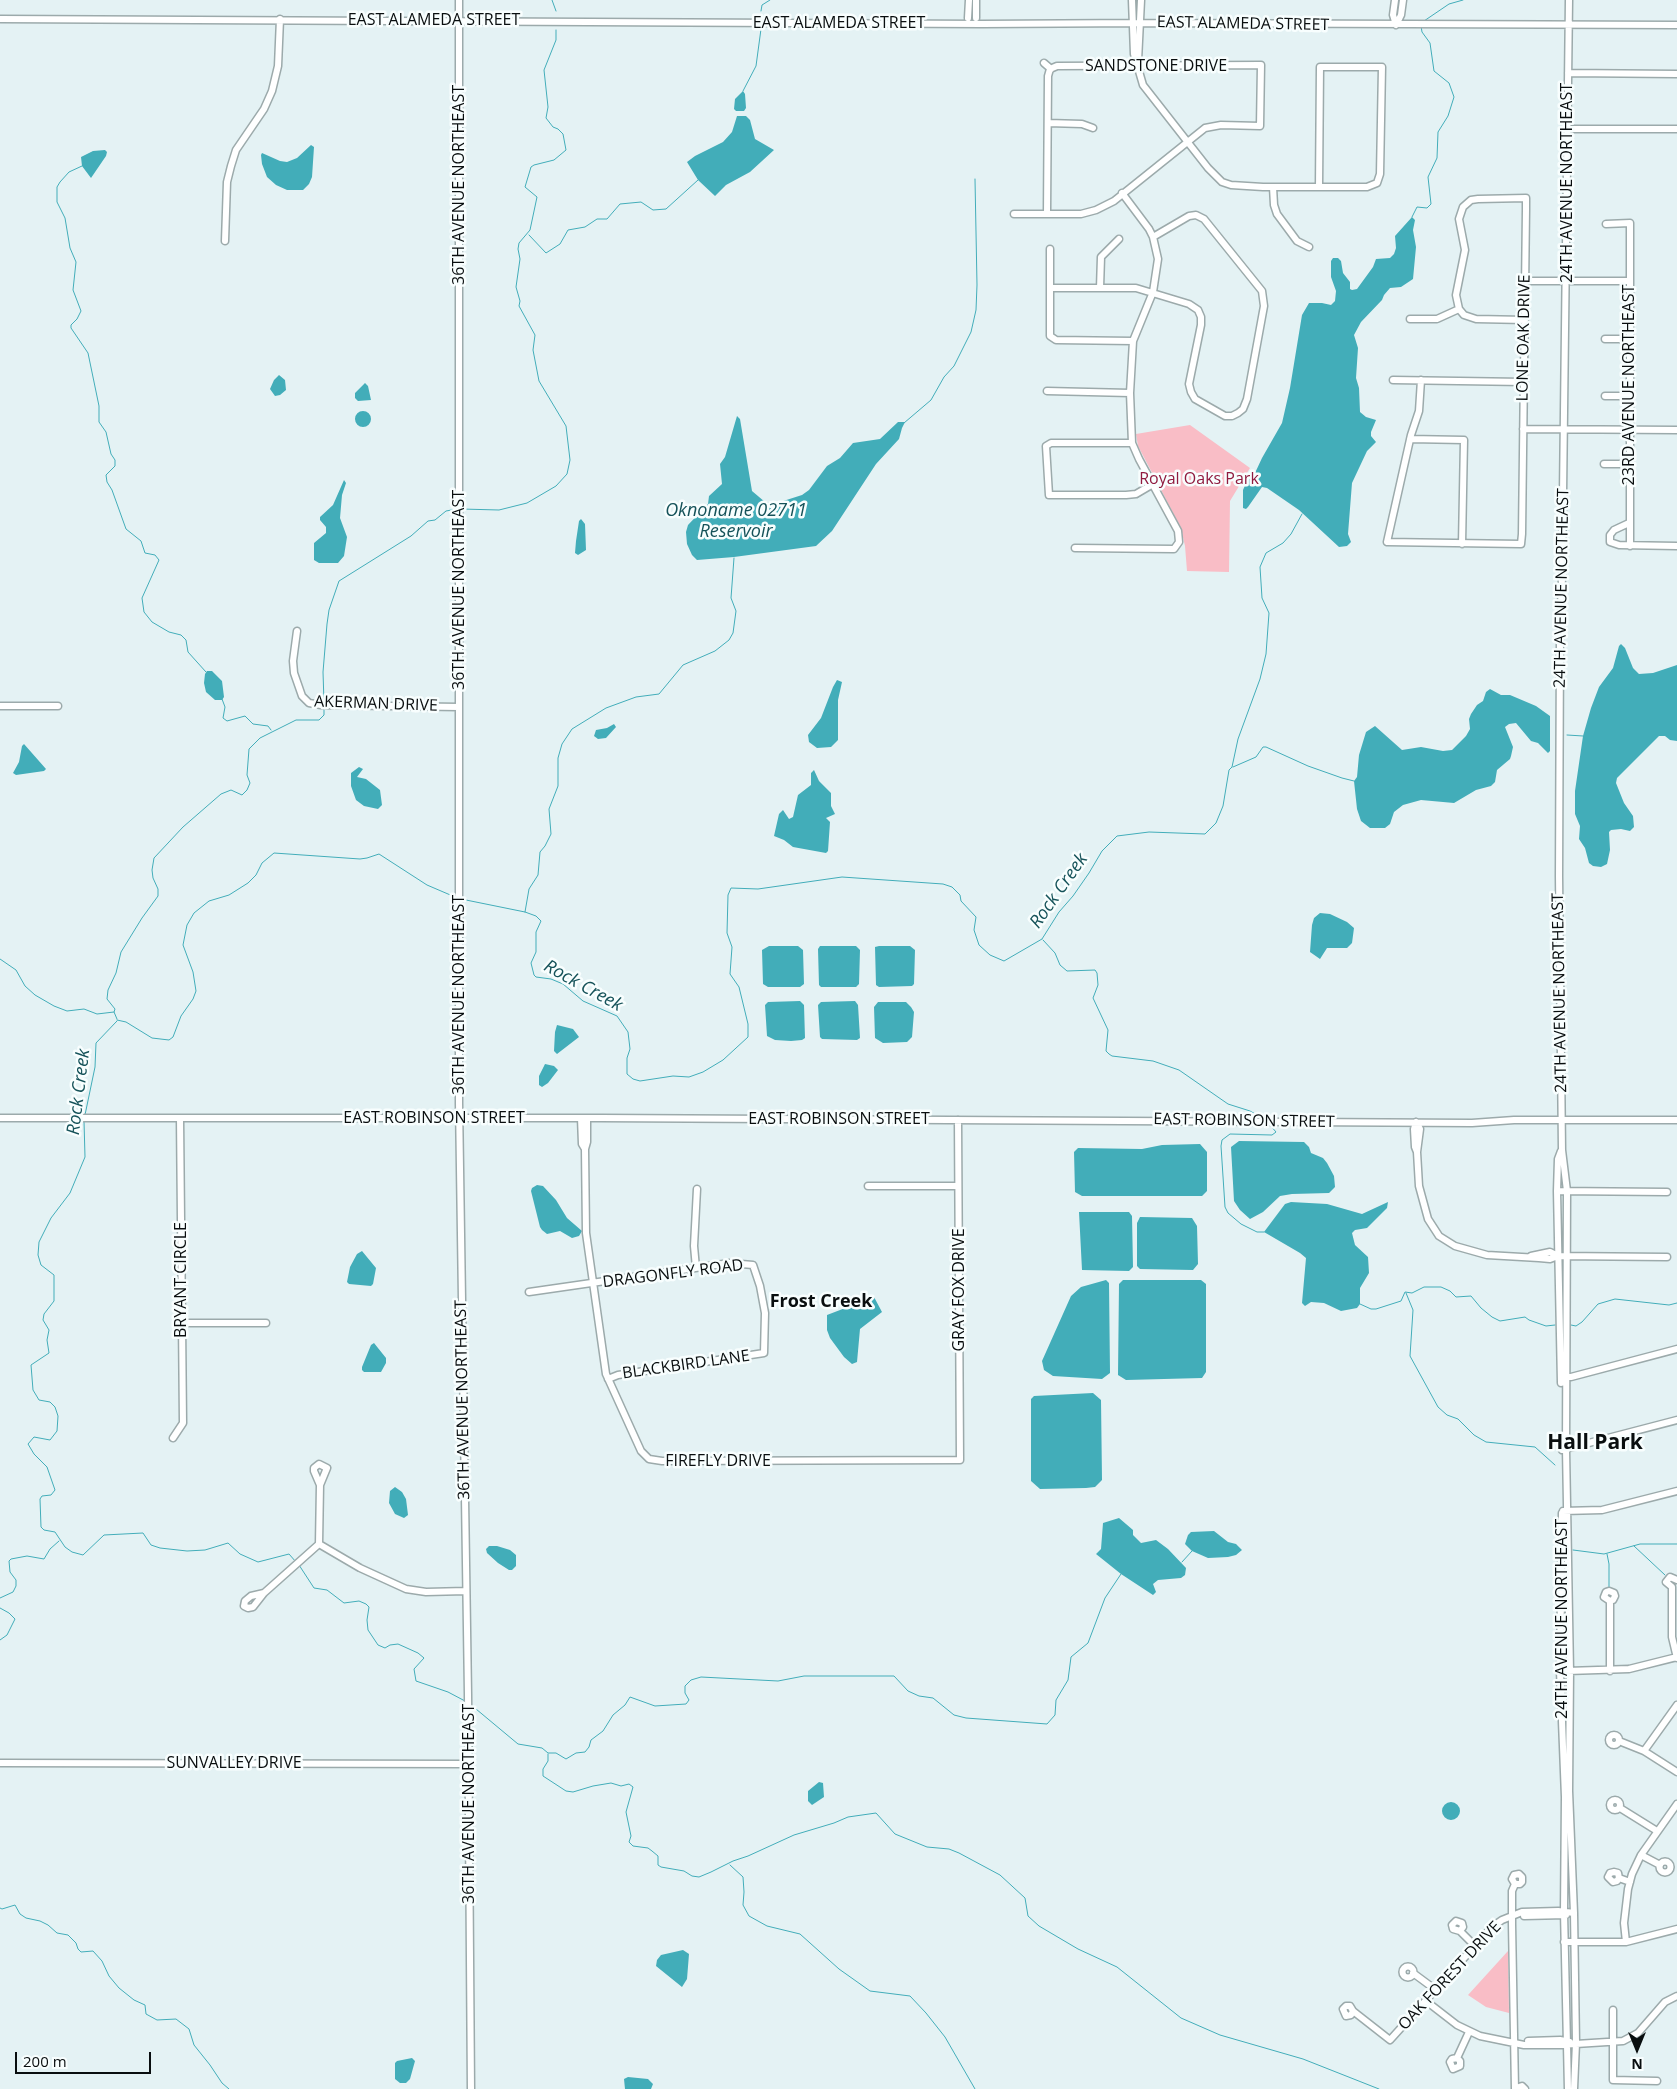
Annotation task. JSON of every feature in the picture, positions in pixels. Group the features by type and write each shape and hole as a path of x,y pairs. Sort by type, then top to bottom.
{"street":[{"name":"36TH AVENUE NORTHEAST","path":"459,0 460,1118 471,2089"},
{"path":"968,0 968,18"},
{"path":"976,0 976,18"},
{"path":"1132,0 1137,25 1138,66 1140,78 1146,91 1208,168 1226,184 1273,187 1319,187 1371,187 1377,183 1380,174 1382,67 1320,67 1319,187"},
{"path":"1137,25 1141,0"},
{"path":"1394,0 1393,15 1396,25"},
{"path":"1396,25 1401,15 1403,0"},
{"name":"24TH AVENUE NORTHEAST","path":"1563,1377 1568,1256 1567,1192 1562,1150 1559,706 1565,430 1569,0"},
{"name":"EAST ALAMEDA STREET","path":"0,19 1137,25 1677,25"},
{"path":"226,241 227,182 230,166 236,150 264,109 274,84 279,59 280,19"},
{"path":"1044,64 1051,69 1048,73 1047,214"},
{"name":"SANDSTONE DRIVE","path":"1051,69 1057,66 1261,65 1260,126 1215,125 1205,128 1187,141"},
{"path":"1568,73 1677,74"},
{"path":"1048,124 1082,124 1092,128"},
{"path":"1568,129 1677,129"},
{"path":"1014,214 1092,212 1108,205 1187,141"},
{"path":"1273,187 1276,214 1297,240 1309,247"},
{"path":"1075,548 1174,548 1179,542 1178,531 1139,460 1132,443 1130,393 1133,341 1152,292 1158,259 1153,237 1149,229 1122,193"},
{"name":"LONE OAK DRIVE","path":"1459,308 1456,295 1466,250 1459,219 1463,207 1468,202 1478,198 1526,198 1522,544 1462,544"},
{"path":"1050,288 1136,288 1189,304 1198,310 1201,317 1189,384 1195,399 1225,416 1238,413 1243,409 1247,399 1264,306 1262,291 1204,218 1196,215 1189,216 1153,237"},
{"name":"23RD AVENUE NORTHEAST","path":"1606,224 1630,224 1630,546"},
{"path":"1100,288 1101,257 1119,239"},
{"path":"1050,249 1050,336 1056,340 1133,341"},
{"path":"1525,281 1629,281"},
{"path":"1410,319 1437,319 1459,308 1464,315 1476,319 1525,320"},
{"path":"1605,340 1629,339"},
{"path":"1393,380 1524,382"},
{"path":"1410,440 1464,440 1462,544 1387,542 1410,440 1418,411 1421,380"},
{"path":"1047,391 1130,393"},
{"path":"1604,396 1629,396"},
{"path":"1523,429 1677,430"},
{"path":"1132,443 1051,443 1046,446 1049,495 1126,496 1136,494 1153,484"},
{"path":"1604,464 1629,464"},
{"path":"1629,523 1614,530 1609,540 1614,545 1677,546"},
{"name":"AKERMAN DRIVE","path":"297,631 293,661 294,673 302,696 309,702 321,705 459,707"},
{"path":"0,706 58,706"},
{"name":"EAST ROBINSON STREET","path":"0,1118 584,1118 1472,1123 1562,1119 1677,1120"},
{"name":"BRYANT CIRCLE","path":"173,1438 183,1422 180,1118"},
{"name":"FIREFLY DRIVE","path":"584,1118 587,1142 585,1149 585,1225 608,1380 644,1456 655,1460 960,1460"},
{"name":"GRAY FOX DRIVE","path":"958,1120 960,1460"},
{"path":"1416,1122 1414,1129 1421,1199 1428,1219 1439,1236 1454,1246 1474,1253 1502,1256 1531,1256 1550,1252 1558,1256 1667,1257"},
{"name":"24TH AVENUE NORTHEAST","path":"1562,1150 1558,1159 1557,1191 1564,1449 1560,1671 1565,1797 1564,1942 1568,2089"},
{"path":"868,1186 958,1186"},
{"path":"696,1268 694,1246 697,1189"},
{"path":"1557,1191 1667,1192"},
{"name":"DRAGONFLY ROAD","path":"529,1292 696,1268 738,1263 753,1265 764,1307 764,1353"},
{"path":"182,1324 266,1323"},
{"path":"1563,1377 1677,1349"},
{"name":"BLACKBIRD LANE","path":"608,1380 618,1375 764,1353"},
{"path":"1564,1449 1677,1420"},
{"path":"264,1593 319,1544 320,1485"},
{"path":"1564,1511 1602,1510 1677,1491"},
{"name":"24TH AVENUE NORTHEAST","path":"1564,1511 1570,1671 1569,1791 1574,1914 1576,2043 1574,2089"},
{"path":"319,1544 360,1568 406,1589 426,1592 466,1591"},
{"path":"1560,1671 1629,1669 1677,1657 1672,1637 1675,1584"},
{"path":"1610,1601 1610,1671"},
{"path":"1644,1751 1677,1705"},
{"path":"1619,1741 1644,1751 1677,1772"},
{"name":"SUNVALLEY DRIVE","path":"0,1763 468,1764"},
{"path":"1626,1942 1628,1931 1625,1915 1630,1882 1641,1855 1677,1804"},
{"path":"1620,1808 1657,1832"},
{"path":"1641,1855 1660,1865"},
{"path":"1619,1878 1630,1882"},
{"path":"1515,1884 1512,1891 1512,1916 1516,2088 1522,2086 1525,2089"},
{"name":"OAK FOREST DRIVE","path":"1353,2011 1390,2040 1496,1924 1522,1912 1574,1914"},
{"path":"1564,1942 1626,1942 1677,1929"},
{"path":"1460,1931 1476,1946"},
{"path":"1413,1973 1436,1990"},
{"path":"1426,2001 1449,2020 1469,2032 1491,2039 1515,2043 1560,2040 1566,2043 1613,2044 1623,2042 1638,2033 1666,2002 1677,1996"},
{"path":"1613,2010 1613,2080 1657,2080"},
{"path":"1457,2058 1469,2032"}],"green space":[{"name":"Royal Oaks Park","path":"1190,425 1250,468 1230,501 1229,572 1187,571 1181,528 1138,446 1136,434"},
{"path":"1508,1951 1509,2013 1486,2007 1468,1995"}],"water":[{"path":"743,91 746,108 744,111 736,111 734,109 735,99"},
{"path":"737,116 746,116 750,120 755,139 774,150 750,172 726,185 715,196 698,180 687,162 723,142 732,132"},
{"path":"311,145 314,147 312,177 309,184 303,190 287,190 276,185 267,177 262,164 262,153 287,162 297,158"},
{"path":"105,150 107,152 106,156 91,178 82,166 81,157 93,151"},
{"path":"1412,217 1415,220 1413,230 1416,247 1413,279 1401,287 1390,288 1382,300 1361,322 1354,335 1358,348 1356,378 1359,388 1360,412 1366,417 1376,420 1371,436 1376,442 1367,451 1352,483 1348,534 1351,542 1347,546 1339,547 1299,510 1267,488 1262,487 1248,507 1246,509 1243,508 1243,490 1247,481 1255,473 1282,423 1302,315 1309,303 1331,305 1335,301 1336,291 1331,277 1331,261 1333,258 1338,258 1341,261 1343,273 1350,282 1350,289 1357,289 1373,267 1376,259 1390,258 1394,254 1396,248 1395,236"},
{"path":"279,375 285,380 286,390 280,395 275,396 270,389 274,380"},
{"path":"365,383 368,386 371,400 358,401 355,398 355,393"},
{"path":"363,411 371,419 363,427 355,419"},
{"name":"Oknoname 02711 Reservoir","path":"737,416 740,419 752,491 765,502 777,503 802,495 809,490 827,466 840,458 853,443 880,439 898,422 905,422 899,439 876,464 832,531 816,546 697,560 692,555 687,544 686,532 688,525 708,504 709,496 722,484 720,464 725,457"},
{"path":"344,480 346,483 342,495 340,518 347,537 344,556 338,563 319,563 314,560 314,543 326,533 326,527 320,520 320,517 333,505"},
{"path":"581,519 585,524 586,550 578,555 575,553 576,541 579,521"},
{"path":"1621,644 1625,648 1633,668 1639,674 1653,673 1677,665 1677,741 1670,740 1665,736 1659,736 1617,778 1616,783 1624,803 1633,816 1634,827 1630,831 1621,829 1609,832 1610,850 1607,864 1601,867 1593,866 1589,863 1585,848 1579,839 1580,826 1575,814 1575,791 1583,736 1591,708 1599,687 1613,668"},
{"path":"207,671 212,671 222,681 224,697 222,700 215,700 206,692 205,674"},
{"path":"837,680 842,682 838,700 838,740 831,747 817,748 809,742 808,735 821,718"},
{"path":"1490,689 1501,695 1510,695 1536,706 1550,716 1550,751 1548,753 1538,743 1531,741 1516,723 1509,724 1505,727 1513,747 1511,756 1497,770 1495,782 1491,786 1476,790 1454,803 1421,800 1403,805 1394,812 1390,824 1385,828 1370,828 1361,821 1357,809 1354,781 1357,777 1359,755 1366,732 1375,726 1402,750 1421,747 1443,751 1452,750 1466,736 1470,729 1469,719 1471,714 1477,705 1483,701 1486,692"},
{"path":"614,724 616,727 606,738 598,739 594,736 596,730 607,728"},
{"path":"24,744 46,769 44,771 16,775 13,773 19,762"},
{"path":"359,767 363,769 357,777 366,779 380,790 382,805 378,809 364,806 356,800 351,786 351,773"},
{"path":"814,770 819,781 831,793 831,806 835,814 826,818 830,822 828,851 826,853 793,847 784,840 774,836 779,814 783,810 789,819 793,817 798,795 811,785 811,773"},
{"path":"1320,913 1330,914 1347,922 1354,928 1352,943 1347,948 1327,948 1320,959 1310,952 1312,925 1314,918"},
{"path":"769,946 798,946 803,950 804,984 800,987 768,987 763,984 762,950"},
{"path":"820,946 856,946 860,950 859,984 856,987 821,987 819,985 818,949"},
{"path":"910,946 915,950 914,984 912,986 879,987 876,985 875,947"},
{"path":"800,1001 804,1005 805,1038 791,1041 775,1040 767,1036 765,1005 768,1002"},
{"path":"855,1001 858,1005 860,1038 857,1040 822,1039 820,1037 818,1005 821,1002"},
{"path":"878,1002 906,1002 911,1007 914,1012 912,1037 907,1042 883,1043 875,1038 874,1007"},
{"path":"557,1025 573,1029 579,1037 557,1054 554,1051"},
{"path":"545,1064 554,1066 558,1070 548,1083 542,1087 539,1085 539,1076"},
{"path":"1239,1141 1304,1142 1309,1147 1311,1153 1323,1158 1327,1163 1334,1176 1335,1187 1329,1193 1280,1196 1263,1212 1250,1219 1234,1201 1231,1147"},
{"path":"1200,1144 1207,1152 1207,1191 1202,1196 1082,1196 1075,1192 1074,1152 1078,1148 1142,1149 1162,1145"},
{"path":"537,1185 543,1186 556,1200 567,1218 582,1231 579,1236 572,1238 560,1231 547,1234 542,1230 531,1191"},
{"path":"1291,1202 1327,1204 1362,1214 1388,1202 1387,1208 1367,1228 1355,1230 1352,1233 1355,1245 1368,1257 1369,1273 1360,1288 1360,1304 1357,1308 1341,1311 1324,1303 1311,1302 1305,1306 1302,1303 1306,1258 1264,1232 1285,1204"},
{"path":"1079,1212 1129,1212 1132,1216 1133,1267 1129,1271 1082,1270"},
{"path":"1140,1217 1192,1218 1197,1226 1198,1264 1193,1270 1140,1269 1137,1266 1137,1223"},
{"path":"362,1251 376,1268 371,1286 349,1284 347,1282 350,1267 357,1254"},
{"path":"1106,1280 1109,1283 1110,1373 1102,1379 1053,1376 1044,1370 1042,1361 1071,1296 1081,1287"},
{"path":"1123,1280 1201,1280 1206,1284 1206,1372 1202,1378 1126,1380 1118,1375 1119,1284"},
{"path":"874,1297 882,1312 860,1329 857,1362 852,1364 844,1357 830,1338 827,1330 827,1315"},
{"path":"374,1343 386,1358 386,1363 381,1372 364,1372 362,1367 371,1345"},
{"path":"1093,1393 1101,1400 1102,1480 1095,1487 1040,1489 1031,1481 1031,1399 1034,1396"},
{"path":"395,1487 402,1492 406,1499 408,1515 404,1518 395,1514 389,1503 390,1491"},
{"path":"1119,1518 1133,1530 1133,1535 1141,1543 1156,1540 1168,1549 1186,1568 1185,1575 1181,1578 1158,1580 1153,1584 1156,1592 1153,1595 1121,1574 1096,1554 1101,1549 1103,1523"},
{"path":"1214,1531 1228,1542 1236,1544 1242,1550 1236,1555 1228,1557 1208,1558 1192,1551 1185,1544 1191,1532"},
{"path":"489,1546 510,1550 516,1555 516,1566 509,1570 498,1563 487,1553 486,1549"},
{"path":"819,1782 823,1783 824,1797 812,1805 808,1801 808,1791"},
{"path":"1451,1802 1457,1805 1460,1811 1457,1817 1451,1820 1445,1817 1442,1811 1445,1805"},
{"path":"683,1950 689,1954 687,1979 682,1987 656,1966 657,1960 661,1955"},
{"path":"412,2058 415,2061 410,2079 406,2083 400,2083 395,2079 395,2063"},
{"path":"628,2077 648,2079 653,2084 651,2089 625,2089 624,2079"}],"waterway":[{"path":"552,0 556,11"},
{"path":"761,11 762,5 770,0"},
{"path":"1424,21 1449,4 1463,0"},
{"path":"1412,217 1417,207 1427,208 1431,204 1428,177 1437,158 1438,132 1448,116 1454,97 1449,83 1434,71 1430,43 1422,32 1421,26"},
{"path":"743,91 756,66 761,29"},
{"path":"461,509 499,510 527,503 556,486 567,474 570,460 566,426 539,381 533,350 535,335 519,306 520,301 516,287 520,259 519,243 530,230 537,197 525,187 531,167 554,160 566,150 563,134 553,127 546,118 548,107 544,70 556,40 556,30"},
{"path":"82,166 69,172 60,182 57,187 57,202 65,218 70,248 76,262 73,290 81,311 71,325 71,328 88,353 99,406 99,422 106,432 111,454 115,460 115,466 106,475 107,482 112,490 126,529 141,541 145,553 155,555 159,560 142,598 144,612 152,622 169,632 181,635 186,640 188,652 206,672"},
{"path":"904,423 931,400 944,377 954,366 971,332 976,310 977,285 975,179"},
{"path":"529,235 546,253 560,244 568,230 585,227 597,219 607,219 620,204 641,202 653,210 666,209 698,180"},
{"path":"324,702 323,672 327,624 329,610 339,581 411,536 428,521 435,520 446,511 457,509"},
{"name":"Rock Creek","path":"461,899 525,912 536,916 541,921 536,932 536,952 531,963 534,975 563,984 583,1001 617,1016 628,1032 630,1049 627,1058 627,1074 633,1079 640,1081 673,1076 689,1077 703,1072 723,1060 748,1037 748,1024 739,987 730,974 732,947 727,933 728,895 731,888 758,889 842,877 943,884 952,887 960,895 961,901 976,917 974,930 979,945 990,955 1004,961 1042,939 1059,912 1089,873 1102,851 1117,836 1149,832 1205,834 1216,823 1223,806 1229,770 1232,767 1238,739 1260,679 1266,654 1269,613 1262,598 1260,567 1266,553 1283,543 1291,534 1302,514"},
{"path":"525,912 529,889 538,875 540,852 551,834 549,809 558,786 558,758 562,744 572,729 606,708 636,697 659,694 683,665 715,651 729,640 733,633 736,611 731,598 734,558"},
{"path":"222,699 225,707 223,718 227,721 245,716 253,724 268,726 271,730"},
{"path":"117,1019 114,1012 115,1009 107,999 108,990 116,973 121,952 158,896 158,889 152,870 154,858 183,827 221,794 231,790 242,795 247,790 250,783 247,775 249,749 260,738 296,720 319,720 324,715 324,708"},
{"name":"Rock Creek","path":"1567,735 1583,736"},
{"name":"Rock Creek","path":"1233,767 1256,757 1263,747 1266,747 1308,766 1354,781"},
{"name":"Rock Creek","path":"117,1020 126,1022 152,1038 169,1040 173,1037 181,1016 193,999 196,991 193,972 183,945 187,925 194,913 209,901 229,895 248,883 256,875 262,863 274,853 360,859 379,854 427,885 455,897"},
{"path":"1043,940 1055,953 1060,965 1067,971 1095,970 1097,973 1098,985 1093,998 1108,1030 1106,1051 1109,1054 1112,1056 1153,1061 1179,1070 1228,1104 1250,1111 1266,1120"},
{"path":"0,959 16,970 25,986 35,995 54,1006 67,1011 84,1009 97,1014 114,1012"},
{"name":"Rock Creek","path":"85,1115 95,1067 96,1043 117,1021"},
{"name":"Rock Creek","path":"84,1121 85,1157 70,1193 51,1218 39,1242 38,1255 41,1265 54,1275 54,1301 44,1314 43,1320 49,1330 47,1340 49,1353 31,1365 33,1390 39,1400 50,1402 55,1407 58,1416 57,1431 50,1440 34,1437 28,1444 34,1454 47,1467 55,1490 51,1495 42,1496 40,1499 41,1527 44,1530 55,1532 65,1547 72,1552 83,1555 104,1535 143,1533 151,1545 160,1548 187,1551 205,1550 228,1543 240,1554 258,1562 289,1554 296,1562"},
{"path":"1264,1232 1257,1232 1241,1224 1228,1213 1225,1207 1221,1146 1222,1140 1230,1134 1272,1135 1276,1132 1270,1125"},
{"path":"1360,1304 1376,1309 1401,1301 1405,1292 1412,1293 1424,1287 1441,1287 1450,1291 1456,1297 1471,1296 1481,1308 1500,1321 1525,1317 1546,1326 1555,1325"},
{"path":"1406,1293 1413,1310 1410,1356 1438,1407 1447,1415 1458,1419 1474,1435 1486,1442 1535,1447 1555,1465"},
{"path":"1571,1325 1576,1326 1582,1322 1598,1304 1615,1299 1669,1305 1677,1303"},
{"name":"Rock Creek","path":"0,1598 13,1592 16,1586 16,1580 10,1572 9,1561 11,1559 27,1556 44,1559 50,1549 59,1541"},
{"path":"1573,1550 1604,1554 1640,1544 1677,1544"},
{"path":"1634,1546 1665,1575"},
{"path":"1182,1562 1192,1551"},
{"path":"1607,1554 1609,1588"},
{"path":"299,1565 314,1588 327,1590 344,1603 359,1601 369,1607 368,1630 378,1645 385,1648 398,1644 418,1653 424,1658 414,1669 416,1681 448,1692 465,1701"},
{"path":"470,1704 518,1744 542,1748 548,1753 556,1753 566,1759 576,1753 585,1752 591,1740 603,1731 613,1715 625,1705 630,1697 655,1706 686,1704 689,1700 685,1693 685,1686 691,1680 701,1677 778,1681 804,1676 894,1676 908,1691 919,1696 933,1698 954,1715 966,1718 1047,1724 1055,1715 1056,1700 1068,1680 1071,1657 1088,1643 1105,1598 1121,1574"},
{"name":"Rock Creek","path":"0,1608 15,1619 7,1635 0,1640"},
{"path":"548,1754 548,1761 543,1769 543,1776 566,1791 573,1792 611,1783 621,1786 629,1784 633,1787 626,1812 631,1836 629,1842 633,1846 648,1848 652,1851 658,1856 658,1865 661,1867 684,1871 692,1876 699,1877 794,1835 848,1817 876,1813 895,1834 927,1847 949,1849 1000,1875 1025,1898 1028,1916 1039,1926 1078,1949 1117,1967 1181,2018 1220,2035 1303,2059 1379,2089"},
{"path":"730,1865 743,1877 743,1905 749,1916 767,1926 800,1934 839,1969 870,1991 910,1996 945,2037 975,2089"},
{"path":"0,1908 15,1905 20,1914 26,1918 40,1921 57,1933 68,1935 81,1952 93,1951 102,1961 109,1976 119,1988 134,2000 145,2005 146,2014 157,2020 176,2019 189,2029 194,2045 222,2083 229,2089"}],"district":[{"name":"Frost Creek","path":"821,1302"},
{"name":"Hall Park","path":"1595,1443"}]}
